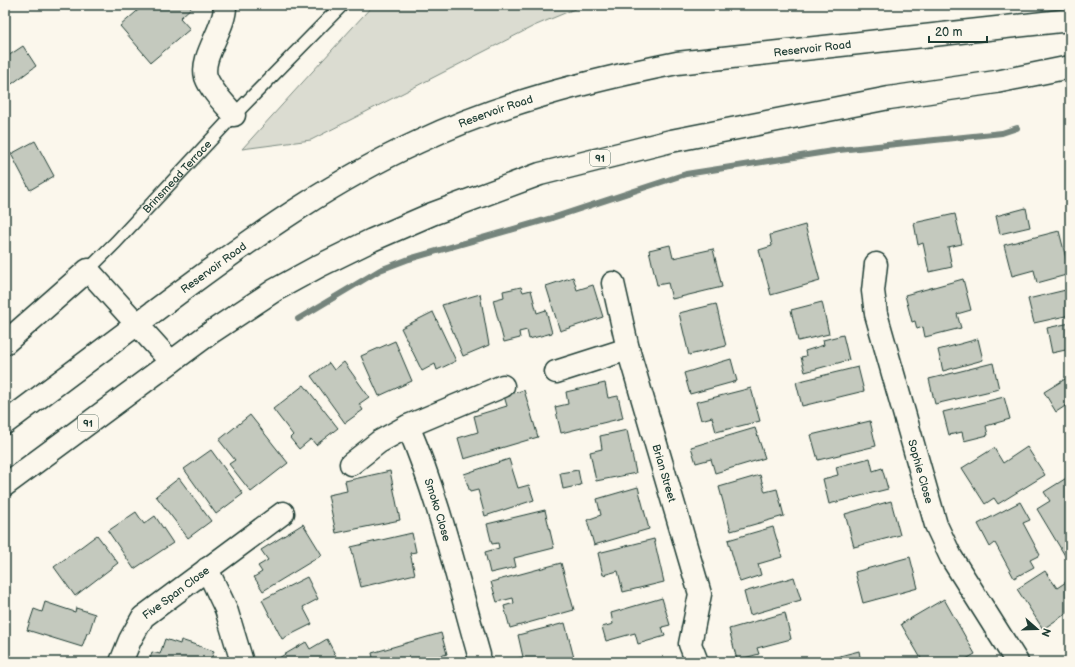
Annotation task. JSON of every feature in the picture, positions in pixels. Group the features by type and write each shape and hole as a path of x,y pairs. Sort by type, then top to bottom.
{"main road":[{"path":"225,5 223,20 208,57 206,75 209,83 234,115"},
{"name":"Reservoir Road","path":"5,423 248,242 300,207 362,170 418,141 482,115 551,92 612,76 677,63 1070,20"},
{"name":"91","path":"5,485 213,331 269,294 319,266 372,240 432,214 540,174 664,143 722,130 889,98 996,82 1070,67"},
{"name":"Sophie Close","path":"876,264 873,290 876,314 936,525 951,557 1017,662"},
{"path":"88,270 171,362"},
{"name":"Brinsmead Terrace","path":"7,336 88,270"},
{"name":"Brian Street","path":"613,283 628,349 700,594 690,644 697,662"},
{"path":"556,372 628,349"},
{"path":"351,464 379,442 408,426 503,386"},
{"name":"Smoko Close","path":"408,426 420,455 442,526 479,655 479,662"},
{"path":"207,569 283,512"},
{"name":"Five Span Close","path":"121,662 130,640 143,618 207,569 226,609 242,662"}],"lane":[{"name":"Brinsmead Terrace","path":"88,270 234,115 342,5"}],"shaded area":[{"path":"373,5 584,5 534,26 311,140 242,149"}],"building":[{"path":"144,5 194,5 180,18 190,29 151,62 120,26"},
{"path":"23,46 36,66 5,89 5,58"},
{"path":"35,141 54,176 30,190 11,154"},
{"path":"1026,208 1030,227 1000,234 996,216"},
{"path":"955,214 962,244 948,247 952,267 929,272 923,243 918,245 914,223"},
{"path":"805,225 820,281 771,295 759,250 772,246 770,235"},
{"path":"1059,231 1070,274 1037,283 1034,270 1012,276 1004,245"},
{"path":"670,245 673,258 713,249 722,287 672,299 668,283 657,285 649,250"},
{"path":"573,277 577,290 593,285 603,317 560,331 546,286"},
{"path":"963,279 971,310 957,314 961,328 925,337 923,327 917,329 915,321 912,322 905,295"},
{"path":"521,287 523,292 531,290 537,313 546,310 552,333 529,339 527,330 519,332 520,338 504,342 493,300 504,297 503,291"},
{"path":"1070,289 1070,315 1034,323 1028,299"},
{"path":"480,294 489,345 463,356 442,305"},
{"path":"822,302 829,334 798,341 791,310"},
{"path":"716,304 726,346 689,355 679,313"},
{"path":"433,312 456,361 437,370 435,364 422,371 401,328"},
{"path":"1070,323 1070,349 1052,353 1047,328"},
{"path":"843,335 849,360 805,372 801,357 806,356 805,351 824,345 823,340"},
{"path":"978,339 983,360 943,371 938,350"},
{"path":"395,341 412,381 379,396 361,356"},
{"path":"731,359 737,381 690,394 684,373"},
{"path":"344,362 369,397 359,404 363,410 345,423 311,376 329,363 334,370"},
{"path":"993,363 999,389 935,404 929,379"},
{"path":"858,367 864,391 802,406 796,382"},
{"path":"1070,376 1070,403 1056,412 1044,392"},
{"path":"605,383 608,398 618,396 623,418 561,433 555,407 568,404 566,392"},
{"path":"304,385 338,428 316,445 311,439 299,449 290,438 293,435 273,409"},
{"path":"751,388 760,421 716,432 712,417 701,420 696,402"},
{"path":"524,390 538,437 464,459 458,438 478,432 474,416 507,406 504,396"},
{"path":"1004,397 1010,419 986,426 988,435 964,441 962,432 949,435 943,412"},
{"path":"250,415 288,463 251,492 229,464 235,460 219,440"},
{"path":"870,421 876,446 818,460 811,435"},
{"path":"755,428 765,458 715,473 711,459 696,463 691,447"},
{"path":"627,430 636,473 596,481 590,452 602,449 600,436"},
{"path":"1027,447 1045,475 998,504 994,498 985,504 962,468 994,448 1003,463"},
{"path":"211,450 243,494 216,514 184,469"},
{"path":"870,458 873,471 882,468 888,489 829,504 823,479 838,475 836,467"},
{"path":"509,459 518,488 529,485 534,500 485,516 478,490 470,492 464,474"},
{"path":"578,470 581,485 563,489 560,473"},
{"path":"390,471 400,520 336,533 328,495 347,491 345,481"},
{"path":"760,475 765,492 777,489 784,516 731,531 719,487"},
{"path":"1068,477 1070,481 1070,564 1037,509 1050,501 1044,492"},
{"path":"179,478 211,521 188,538 156,496"},
{"path":"638,487 649,529 594,545 587,520 601,515 597,499"},
{"path":"891,501 900,535 854,547 845,514"},
{"path":"1020,502 1030,520 1023,523 1040,555 1030,560 1034,567 1014,578 995,543 990,547 978,524"},
{"path":"545,510 554,548 514,558 516,567 490,573 485,552 499,548 498,543 492,544 487,524"},
{"path":"136,512 144,524 155,516 173,543 134,569 108,531"},
{"path":"303,524 322,555 263,591 254,577 262,572 258,566 268,560 261,550"},
{"path":"773,527 782,557 758,564 761,575 740,582 728,540"},
{"path":"412,533 416,552 410,553 415,574 361,587 351,547"},
{"path":"97,535 118,563 75,596 54,567"},
{"path":"654,539 664,582 623,592 618,571 603,575 598,553"},
{"path":"910,557 918,588 863,603 855,572"},
{"path":"561,563 574,610 510,628 504,606 514,603 513,598 497,602 491,582"},
{"path":"1045,571 1057,588 1066,582 1070,589 1070,611 1043,629 1017,589"},
{"path":"307,577 318,599 303,607 312,624 282,639 262,600"},
{"path":"794,577 801,600 750,615 744,592"},
{"path":"662,598 670,625 662,627 665,636 638,644 635,633 606,641 602,627 613,624 611,613"},
{"path":"944,599 975,654 961,662 941,662 939,660 935,662 923,662 901,624"},
{"path":"45,602 75,612 76,608 95,614 89,633 87,633 82,647 27,630 34,609 42,612"},
{"path":"785,613 791,639 757,648 759,654 737,660 729,629"},
{"path":"565,623 575,662 516,662 516,659 523,657 518,635"},
{"path":"441,633 447,654 430,659 431,662 374,662 372,653"},
{"path":"165,639 180,644 181,640 214,651 210,662 149,662 152,652 160,654"},
{"path":"327,639 339,662 279,662 277,659 306,642 310,649"},
{"path":"859,651 861,662 833,662 832,658"},
{"path":"824,659 825,662 812,662"},
{"path":"906,659 906,662 891,662"}],"waterway":[{"path":"298,319 380,270 409,259 552,218 686,174 839,150 1002,133 1017,128"}]}
